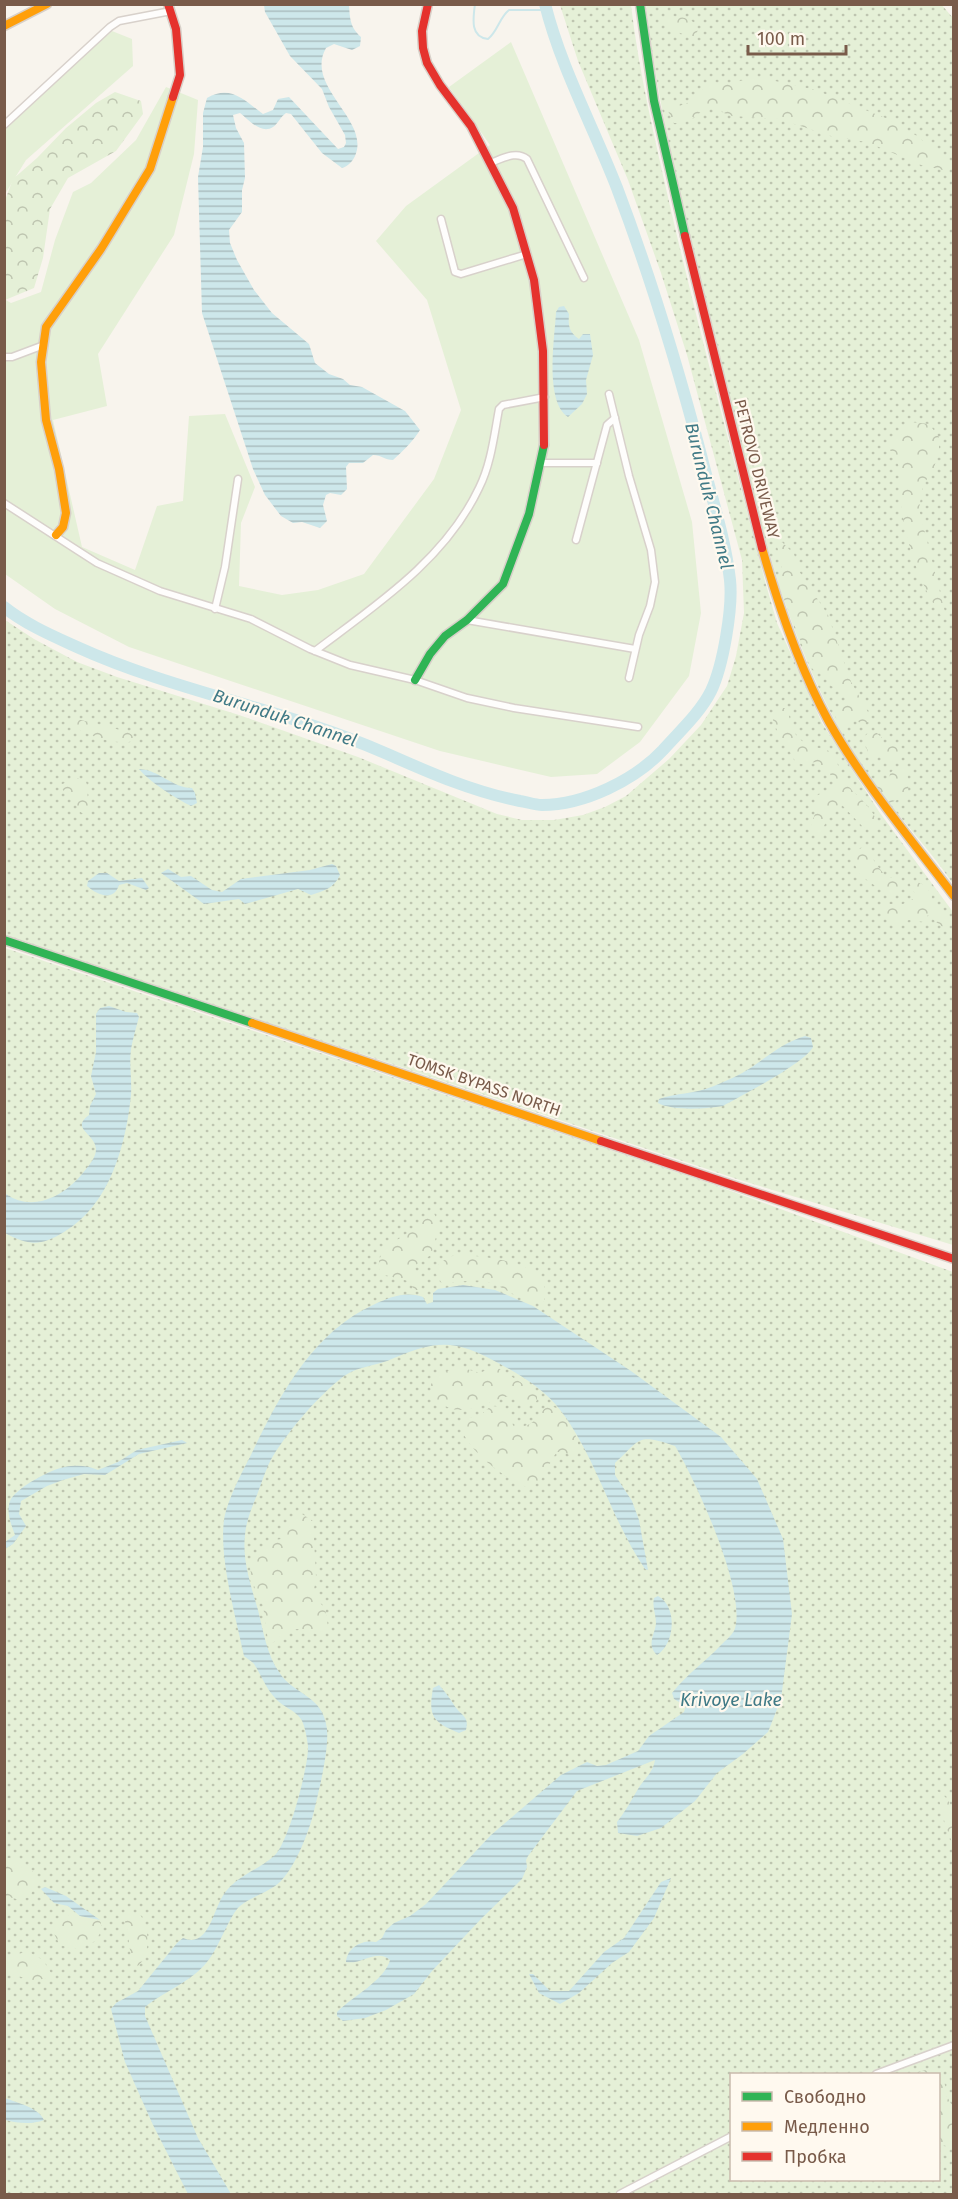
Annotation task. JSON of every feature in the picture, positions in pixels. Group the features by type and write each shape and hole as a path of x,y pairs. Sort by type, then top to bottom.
{"street":[{"path":"4,26 47,4"},
{"path":"415,680 430,654 445,636 467,620 503,584 530,514 544,449 543,351 534,280 513,208 471,126 440,85 428,63 423,48 422,31 428,4"},
{"name":"PETROVO DRIVEWAY","path":"640,4 654,101 666,159 733,435 779,607 811,686 847,753 886,809 954,896"},
{"path":"4,125 110,27 119,21 169,8 179,52 180,75 150,170 101,249 46,327 41,362 46,420 59,469 66,513 63,527 56,535"},
{"path":"490,163 516,154 527,159 584,278"},
{"path":"441,219 455,272 461,273 527,254"},
{"path":"4,357 12,357 44,345"},
{"path":"609,394 651,550 655,582 629,678"},
{"path":"315,651 372,608 425,563 452,532 479,488 492,451 499,409 503,405 545,396"},
{"path":"576,540 607,425 615,418"},
{"path":"542,463 597,463"},
{"path":"215,609 225,567 238,479"},
{"path":"4,503 97,563 160,591 251,619 315,651 350,665 415,680 467,698 514,708 638,727"},
{"path":"467,620 635,649"},
{"name":"TOMSK BYPASS NORTH","path":"4,940 954,1259"},
{"path":"879,2073 954,2045"},
{"path":"620,2194 730,2137"}],"green space":[{"path":"941,4 953,18 953,884 876,786 852,751 811,671 794,627 764,535 686,220 659,92 646,5"},
{"path":"560,5 631,5 648,106 681,253 777,623 822,723 880,813 953,912 953,1245 740,1180 5,935 5,620 77,662 358,757 497,814 522,820 554,820 583,815 626,796 669,759 701,725 727,686 736,656 744,613 742,560 687,355 661,273 628,180 578,61"},
{"path":"667,16 686,18 693,22 698,30 694,38 662,22 662,18"},
{"path":"112,31 132,39 133,66 26,160 5,194 5,130"},
{"path":"511,42 639,340 692,522 701,613 689,676 640,742 597,774 551,777 440,751 129,647 55,609 5,574 4,299 11,303 41,292 55,240 73,192 91,183 136,140 166,87 198,100 194,154 174,235 98,354 107,406 53,420 82,547 135,570 157,506 183,501 189,416 225,414 255,487 241,523 239,586 282,595 318,590 364,574 434,479 461,410 427,300 376,241 406,206 490,145 449,87"},
{"path":"757,77 815,90 888,119 917,136 949,163 950,168 947,171 921,165 867,142 834,137 779,119 732,116 709,105 689,120 674,123 667,109 666,104 669,102 679,106 690,102 711,82 727,84"},
{"path":"115,92 141,101 143,114 116,151 68,178 50,209 43,258 34,288 5,300 4,203 13,179 66,128 96,103"},
{"path":"910,422 929,424 939,437 939,449 933,472 923,484 919,509 946,616 942,617 928,593 912,554 902,513 900,471 888,446 888,442 900,436"},
{"path":"782,542 794,554 799,571 828,615 850,680 868,712 869,721 862,726 854,716 842,727 835,714 847,701 840,689 831,686 827,675 823,672 816,673 811,667 778,584 782,566 777,546"},
{"path":"776,708 787,708 794,732 801,740 831,753 846,783 874,815 877,827 871,830 862,826 842,805 834,806 820,834 814,835 811,824 815,814 816,796 830,789 834,782 830,774 816,762 801,764 795,761 774,722 772,716"},
{"path":"73,718 128,732 135,737 134,741 109,741 93,736 70,725 70,720"},
{"path":"870,731 875,731 882,738 881,748 894,744 900,749 903,754 895,763 891,764 880,756 871,761 863,738"},
{"path":"905,768 908,792 905,796 890,803 875,784 878,779 889,781 890,773 895,769"},
{"path":"76,778 85,780 86,783 90,807 87,812 82,813 78,810 75,800 58,786"},
{"path":"863,847 868,850 887,878 895,878 899,883 899,892 895,895 888,895 860,875 851,857"},
{"path":"917,882 929,891 932,897 929,904 942,908 952,922 948,927 941,926 928,915 924,922 909,920 899,924 882,913 883,906 886,904 903,904 915,898 916,894 910,884"},
{"path":"5,948 709,1183 953,1272 953,2194 5,2194"},
{"path":"434,1213 439,1226 431,1255 414,1266 421,1281 420,1290 415,1290 408,1281 381,1274 380,1257 384,1250"},
{"path":"457,1254 502,1260 524,1267 542,1281 545,1289 544,1301 530,1301 488,1282 441,1282 435,1272 436,1268 444,1260"},
{"path":"492,1367 500,1369 537,1393 534,1405 519,1402 509,1396 462,1410 443,1405 433,1398 430,1386 438,1373 463,1368 480,1373"},
{"path":"491,1406 507,1410 515,1428 531,1423 546,1407 559,1409 577,1439 576,1458 563,1452 557,1452 543,1477 529,1488 509,1478 476,1452 462,1431 460,1421 466,1417 477,1418"},
{"path":"302,1514 313,1521 316,1576 314,1590 318,1601 325,1608 328,1627 322,1637 307,1630 296,1629 285,1633 273,1643 268,1641 263,1605 258,1598 249,1562 258,1557 269,1541 281,1539 289,1519"},
{"path":"937,1791 952,1807 953,1845 945,1824"},
{"path":"16,1858 21,1867 36,1874 37,1883 29,1897 20,1900 5,1896 5,1859"},
{"path":"72,1914 100,1920 102,1929 96,1941 74,1949 60,1945 52,1930 54,1921"},
{"path":"131,1914 141,1916 146,1928 148,1943 141,1963 136,1967 131,1956 124,1919 125,1916"},
{"path":"27,1951 43,1960 54,1978 31,1980 5,1972 5,1959"},
{"path":"926,2070 939,2073 913,2073"},
{"path":"940,2074 946,2095 953,2107 953,2148 940,2144"}],"water":[{"path":"264,5 349,5 351,23 361,37 360,46 352,50 334,44 326,48 322,62 324,76 330,90 354,129 357,143 354,158 342,168 322,153 291,114 286,113 273,127 268,129 259,128 240,113 233,115 236,128 244,143 245,178 242,190 242,212 229,230 230,243 254,290 272,313 309,344 315,363 329,374 343,379 350,385 362,387 405,411 420,430 393,460 373,455 363,463 349,463 346,467 347,489 341,495 330,493 326,495 323,505 327,521 320,528 302,522 293,523 281,516 265,495 253,469 202,313 198,177 203,147 203,113 207,98 216,94 231,93 263,114 273,110 278,99 289,97 338,149 344,147 346,143 345,135 322,89 290,56 265,12"},
{"path":"564,306 569,314 569,325 573,334 579,339 583,334 590,334 593,355 586,380 587,394 582,404 568,417 561,409 553,383 556,312 559,307"},
{"path":"139,769 153,772 178,785 192,788 197,803 191,806 178,799"},
{"path":"332,864 336,866 340,875 332,886 324,890 311,895 298,889 245,904 239,899 204,904 161,873 168,869 181,877 191,876 212,890 222,892 241,879 310,870"},
{"path":"99,873 107,873 119,881 142,878 149,888 146,890 127,883 119,885 113,894 100,894 87,886 88,881"},
{"path":"109,1006 137,1013 139,1017 131,1049 129,1114 113,1172 93,1206 64,1232 42,1242 21,1240 5,1233 5,1187 6,1194 17,1200 28,1202 50,1198 79,1178 95,1155 95,1144 82,1124 89,1115 90,1106 96,1094 91,1076 96,1052 96,1014 100,1008"},
{"path":"805,1036 811,1038 813,1047 808,1054 772,1079 723,1106 680,1108 658,1103 659,1099 700,1091 728,1080 784,1045"},
{"name":"Krivoye Lake","path":"463,1285 495,1290 533,1306 631,1371 721,1437 757,1479 783,1539 792,1614 781,1699 768,1732 717,1773 695,1801 661,1828 637,1836 618,1833 617,1822 650,1772 655,1760 577,1791 528,1856 527,1867 522,1879 432,1971 414,1994 386,2010 365,2018 343,2021 337,2016 337,2012 375,1981 390,1960 375,1956 346,1962 349,1952 361,1943 376,1942 394,1923 410,1916 426,1904 491,1835 561,1775 587,1762 597,1766 606,1765 638,1751 649,1736 684,1712 686,1706 674,1699 672,1693 731,1635 737,1614 734,1592 718,1538 695,1484 675,1446 646,1439 635,1444 615,1463 615,1475 632,1501 639,1520 648,1570 633,1550 574,1430 548,1397 516,1373 472,1350 436,1345 355,1370 334,1384 305,1413 273,1456 250,1514 244,1544 248,1573 271,1658 285,1680 320,1709 327,1729 327,1748 312,1819 297,1857 281,1881 236,1910 211,1956 201,1969 145,2007 145,2016 198,2138 231,2194 188,2194 153,2125 125,2062 111,2009 116,2003 138,1991 183,1938 192,1940 199,1938 209,1926 229,1887 275,1855 286,1835 297,1802 308,1746 301,1719 276,1699 254,1664 244,1656 224,1552 224,1520 231,1496 285,1390 315,1349 333,1331 353,1316 387,1299 416,1295 423,1297 427,1304 433,1302 433,1293 438,1289"},
{"path":"182,1440 187,1443 139,1454 105,1475 84,1474 63,1480 21,1501 19,1514 26,1526 13,1544 5,1549 5,1542 15,1535 9,1517 9,1503 15,1494 30,1483 64,1467 81,1466 98,1470 118,1462 137,1450"},
{"path":"658,1596 669,1608 672,1626 668,1643 657,1655 652,1643 656,1623 654,1598"},
{"path":"439,1685 466,1719 466,1730 459,1733 438,1722 434,1717 431,1706 433,1688"},
{"path":"671,1878 654,1918 629,1952 612,1963 579,1993 560,2004 539,1993 529,1974 533,1974 550,1991 569,1991 604,1952 624,1938 661,1882"},
{"path":"45,1887 66,1896 100,1920 80,1916 68,1906 54,1903 41,1889"},
{"path":"5,2098 32,2109 44,2120 24,2123 5,2120"}],"waterway":[{"path":"475,4 473,21 475,31 482,38 488,39 509,10 546,10"},
{"name":"Burunduk Channel","path":"4,607 39,629 115,663 309,724 468,787 537,805 575,801 623,781 651,761 689,722 711,691 723,652 731,592 725,548 673,353 652,287 617,188 560,51 545,4"}],"traffic: fast":[{"path":"640,4 654,101 685,236"},
{"path":"415,680 430,654 445,636 467,620 503,584 529,514 544,445"},
{"path":"4,940 252,1023"}],"traffic: slow":[{"path":"4,26 47,4"},
{"path":"56,535 63,527 66,513 59,469 46,420 41,362 46,327 101,249 150,169 173,97"},
{"path":"762,548 791,637 808,680 829,722 873,789 954,896"},
{"path":"252,1023 601,1141"}],"traffic: jam":[{"path":"168,4 176,29 180,75 173,97"},
{"path":"428,4 422,31 427,63 440,85 471,126 513,208 534,280 543,351 544,445"},
{"path":"685,236 762,548"},
{"path":"601,1141 954,1259"}]}
